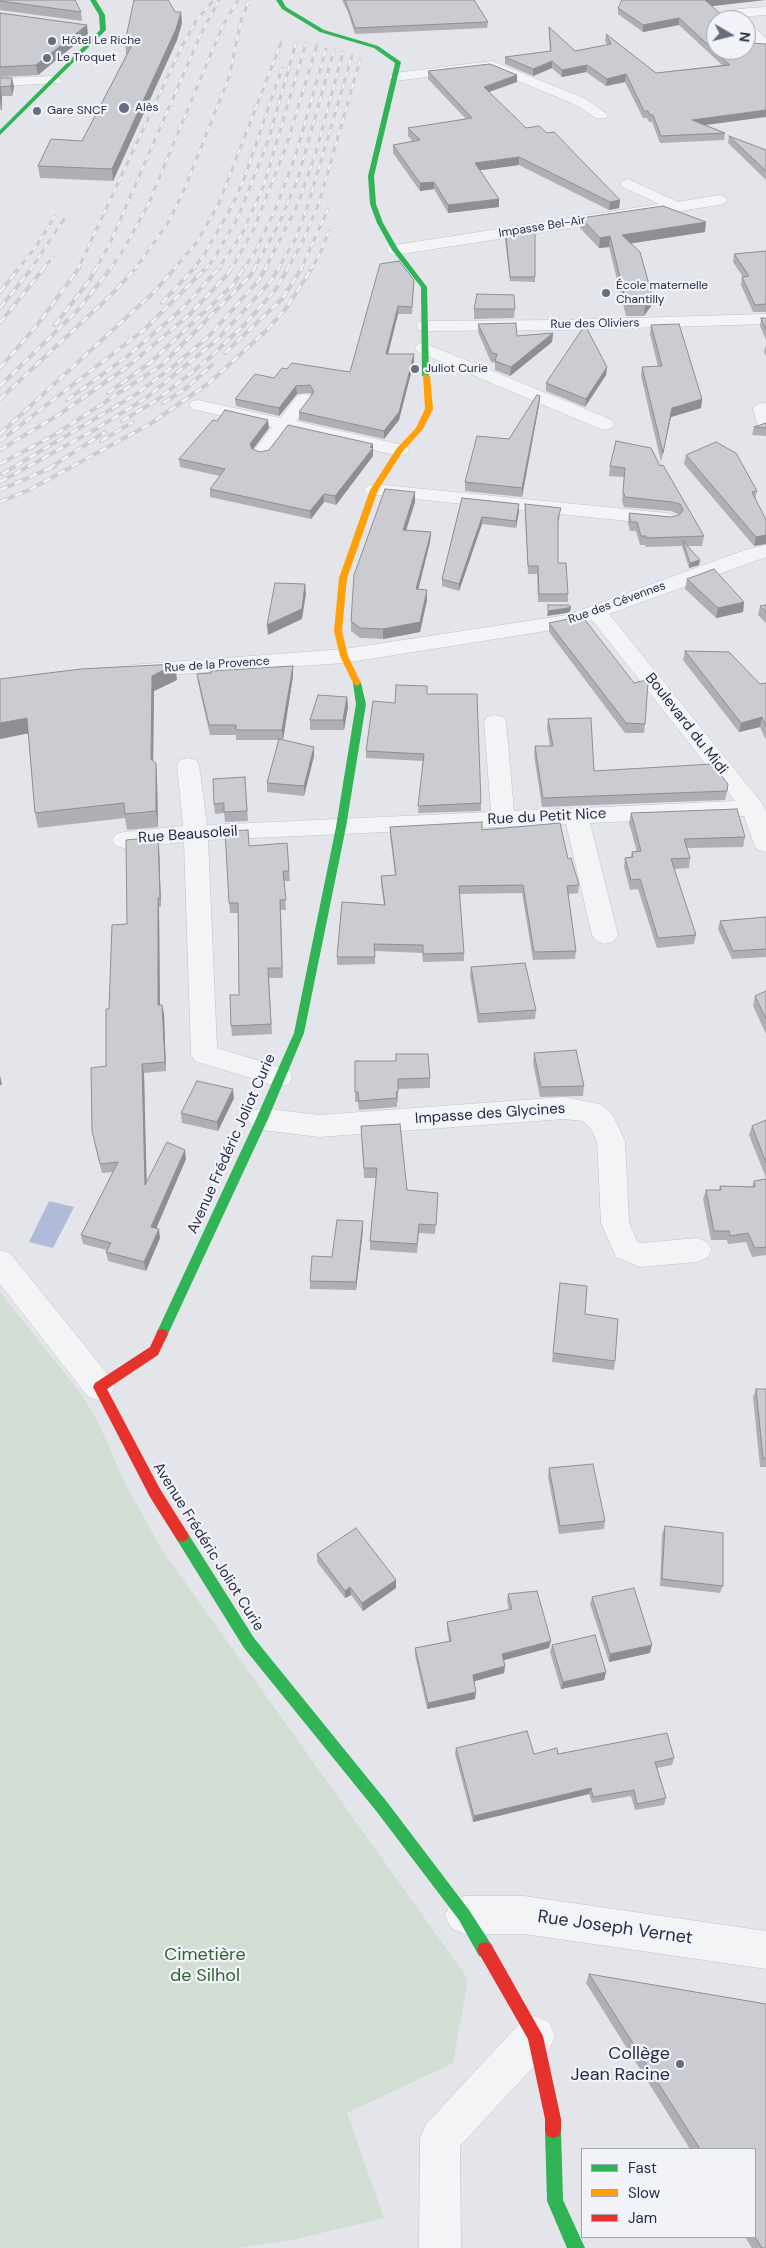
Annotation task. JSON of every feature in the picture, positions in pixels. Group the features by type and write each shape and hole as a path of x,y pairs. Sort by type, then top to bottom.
{"street":[{"path":"0,133 103,30 102,15 93,0"},
{"name":"Avenue Frédéric Joliot Curie","path":"279,0 284,8 322,31 376,47 398,62 371,168 371,176 374,204 380,223 395,250 424,287 424,348 430,409 419,429 400,450 374,490 353,544 343,578 338,631 344,656 357,682 361,704 341,827 299,1033 262,1119 154,1351 100,1387 155,1493 249,1643 382,1807 464,1915 535,2036 553,2119 555,2202 576,2248"},
{"path":"89,28 103,30"},
{"path":"756,36 766,46"},
{"path":"395,77 492,66 580,102 601,115"},
{"path":"0,82 55,80"},
{"path":"628,184 675,206"},
{"name":"Impasse Bel-Air","path":"395,250 719,200"},
{"name":"Rue des Oliviers","path":"425,326 564,325 766,319"},
{"path":"424,348 605,424"},
{"path":"261,453 304,399"},
{"path":"198,405 400,450"},
{"path":"766,409 762,409 766,423"},
{"path":"374,490 670,520"},
{"name":"Rue des Cévennes","path":"344,656 571,621 752,554 766,551"},
{"name":"Boulevard du Midi","path":"596,611 753,808 766,844"},
{"name":"Rue de la Provence","path":"116,672 344,656"},
{"path":"495,722 503,818"},
{"path":"188,765 196,833 204,1054 279,1077"},
{"name":"Rue du Petit Nice","path":"341,827 503,818 753,808"},
{"path":"576,815 605,935"},
{"name":"Rue Beausoleil","path":"124,840 196,833 341,827"},
{"name":"Impasse des Glycines","path":"262,1119 320,1126 564,1108 590,1111 602,1122 611,1141 615,1222 626,1249 640,1255 697,1250"},
{"path":"0,1262 100,1387"},
{"name":"Rue Joseph Vernet","path":"464,1915 524,1915 766,1950"},
{"path":"440,2248 440,2138 535,2036"}],"green space":[{"name":"Cimetière de Silhol","path":"0,1292 80,1392 98,1422 124,1481 162,1550 468,1979 453,2063 347,2113 384,2218 292,2240 236,2248 0,2248"}],"water":[{"path":"49,1201 74,1207 53,1248 29,1242"}],"building":[{"path":"75,0 81,12 0,1"},
{"path":"134,0 168,0 175,12 181,12 176,29 112,169 38,166 51,139 82,141 133,43 125,42"},
{"path":"345,0 474,0 488,22 355,28"},
{"path":"622,0 705,0 716,10 706,10 706,43 679,18 643,25 618,8"},
{"path":"0,13 87,25 36,65 0,67"},
{"path":"549,27 575,51 611,44 606,34 656,73 730,65 725,60 756,60 756,43 766,44 766,110 692,120 725,133 661,136 653,115 650,115 648,111 644,111 626,74 607,79 587,65 562,70 552,61 533,69 505,57 551,51"},
{"path":"490,64 517,75 484,87 526,128 539,126 547,133 554,132 620,200 610,202 519,157 475,163 499,199 448,205 434,182 420,183 393,145 420,140 408,128 472,118 428,71"},
{"path":"0,78 12,78 11,86 0,87"},
{"path":"729,136 766,150 766,171"},
{"path":"663,206 706,222 622,235 640,252 652,295 645,305 627,306 610,236 600,238 581,218"},
{"path":"535,233 535,277 510,277 506,235"},
{"path":"766,251 766,304 755,305 742,277 749,276 734,254"},
{"path":"399,261 414,280 412,307 398,306 386,354 414,354 399,412 384,431 299,412 314,392 310,385 296,386 279,408 235,399 255,374 274,378 282,368 287,369 292,363 350,372 380,264"},
{"path":"477,294 514,295 515,309 474,309"},
{"path":"761,318 766,318 766,330"},
{"path":"516,323 517,336 553,333 511,367 495,361 497,354 492,353 478,324"},
{"path":"679,324 702,399 672,408 663,453 642,367 662,366 651,325"},
{"path":"585,325 607,367 586,399 546,383"},
{"path":"537,395 540,396 522,488 465,482 477,436 509,439"},
{"path":"225,410 268,420 250,444 252,449 260,452 269,450 288,425 373,444 370,447 373,448 335,496 324,494 310,511 210,489 225,469 179,459 213,420 217,421"},
{"path":"766,423 766,428 754,427"},
{"path":"616,441 651,448 660,466 663,465 704,536 647,538 646,536 641,536 637,522 631,522 629,513 671,517 679,515 683,510 680,504 672,502 625,497 623,491 625,468 610,466"},
{"path":"716,442 736,453 757,491 752,492 766,520 766,535 756,537 686,455"},
{"path":"385,489 415,492 403,530 431,532 416,589 427,590 420,622 383,629 360,628 351,621 354,575"},
{"path":"462,498 519,504 516,521 482,517 459,584 442,579"},
{"path":"525,504 561,508 558,518 558,563 566,563 568,594 539,594 538,566 528,566"},
{"path":"683,541 700,560 690,563"},
{"path":"714,569 744,602 718,608 687,579"},
{"path":"275,583 305,584 302,609 267,625"},
{"path":"548,605 569,605 571,607 548,611"},
{"path":"766,605 766,612 760,606"},
{"path":"582,616 634,683 646,680 648,683 645,724 626,723 549,623"},
{"path":"685,651 729,652 760,684 766,683 766,727 762,717 741,723"},
{"path":"175,664 152,676 151,759 156,763 156,811 125,814 124,803 35,813 27,718 0,723 0,679 81,669"},
{"path":"293,666 282,730 236,730 236,725 209,725 197,674 211,673 211,671"},
{"path":"396,685 427,686 427,694 477,694 481,803 418,806 424,754 366,751 373,701 395,703"},
{"path":"318,695 347,697 343,720 310,720"},
{"path":"591,718 594,771 712,764 728,784 727,791 543,798 535,746 553,746 548,719"},
{"path":"279,739 314,747 304,786 267,783"},
{"path":"245,777 247,811 224,812 224,803 214,804 213,779"},
{"path":"737,809 745,837 684,839 690,858 671,859 696,935 658,938 640,879 631,880 625,858 633,857 632,852 641,851 631,813"},
{"path":"482,822 482,830 560,823 568,859 571,858 579,885 567,886 576,951 534,952 523,885 459,886 464,953 423,954 423,945 374,944 375,957 337,957 342,902 385,905 381,876 396,875 390,827"},
{"path":"248,830 249,846 287,843 289,871 283,871 286,900 280,900 282,968 268,968 271,1024 231,1026 230,995 239,995 238,903 229,903 225,831"},
{"path":"158,837 160,898 158,898 158,1005 162,1005 165,1062 142,1064 145,1185 167,1142 185,1150 151,1227 159,1229 144,1262 106,1252 111,1243 81,1235 118,1162 100,1164 92,1131 91,1068 106,1066 106,1009 109,1009 112,925 127,924 126,840"},
{"path":"766,917 766,949 733,951 720,921"},
{"path":"525,963 536,1010 479,1014 471,967"},
{"path":"766,991 766,1019 755,996"},
{"path":"576,1050 584,1086 541,1087 534,1053"},
{"path":"396,1054 428,1054 430,1078 398,1079 397,1098 359,1101 358,1092 355,1092 355,1061 396,1061"},
{"path":"197,1081 233,1089 217,1122 181,1113"},
{"path":"766,1120 766,1163 752,1126"},
{"path":"400,1124 407,1190 438,1193 436,1225 419,1224 417,1244 370,1241 377,1168 364,1168 361,1126"},
{"path":"766,1179 766,1247 755,1248 748,1233 730,1236 729,1231 714,1231 706,1190 721,1190 720,1186 755,1187 754,1181"},
{"path":"337,1220 363,1221 356,1282 310,1281 312,1256 332,1257"},
{"path":"560,1283 587,1286 585,1314 618,1319 615,1361 553,1353"},
{"path":"756,1389 766,1389 766,1459 763,1458"},
{"path":"593,1464 605,1521 560,1526 549,1468"},
{"path":"665,1526 723,1533 723,1586 662,1579"},
{"path":"356,1528 396,1580 362,1603 350,1587 345,1591 317,1554"},
{"path":"634,1588 652,1645 610,1654 592,1597"},
{"path":"537,1591 551,1641 502,1654 505,1666 473,1675 476,1692 428,1703 415,1648 451,1641 447,1622 512,1609 508,1594"},
{"path":"595,1635 606,1672 563,1682 552,1645"},
{"path":"527,1731 534,1754 557,1748 558,1754 667,1733 674,1758 655,1762 666,1798 637,1804 634,1790 593,1797 591,1788 474,1816 456,1748"},
{"path":"589,1974 766,2004 766,2248 762,2248 756,2238 756,2148 699,2148"}],"railway":[{"path":"96,269 111,241 200,36 219,0"},
{"path":"110,269 122,252 148,205 223,25 238,0"},
{"path":"135,269 168,223 185,188 229,77 241,21 249,0"},
{"path":"78,269 182,46 196,21 212,2"},
{"path":"174,269 197,242 219,203 281,43"},
{"path":"205,269 214,259 239,215 268,141 296,43"},
{"path":"218,269 242,234 264,185 306,43"},
{"path":"231,269 253,231 286,147 317,45"},
{"path":"244,269 256,250 276,208 296,154 326,49"},
{"path":"254,269 279,224 298,178 334,50"},
{"path":"265,269 298,204 316,152 343,52"},
{"path":"278,269 296,238 308,205 352,56"},
{"path":"287,269 302,243 319,203 360,60"},
{"path":"193,269 204,255 233,204 244,179 282,68"},
{"path":"301,269 328,209"},
{"path":"18,269 35,248 55,216"},
{"path":"31,269 64,219"},
{"path":"311,269 319,256 329,231"},
{"path":"43,269 53,257"},
{"path":"0,292 19,268"},
{"path":"0,308 32,268"},
{"path":"0,323 44,268"},
{"path":"0,368 38,324 79,268"},
{"path":"55,325 89,281 96,268"},
{"path":"0,386 77,311 111,268"},
{"path":"0,399 112,294 136,268"},
{"path":"0,434 155,291 175,268"},
{"path":"162,303 194,268"},
{"path":"67,400 129,355 182,309 219,268"},
{"path":"0,450 60,414 127,367 189,315 227,275 231,268"},
{"path":"108,393 150,363 233,285 244,268"},
{"path":"0,464 56,434 162,365 250,276 255,268"},
{"path":"2,474 135,395 175,365 209,336 259,280 266,268"},
{"path":"0,482 96,429 146,398 218,339 271,281 279,268"},
{"path":"122,421 157,400 206,361 245,324 276,289 288,268"},
{"path":"225,353 282,299 302,268"},
{"path":"0,502 29,490 150,424 209,383 268,329 287,307 312,268"},
{"path":"0,441 145,329 205,269"},
{"path":"163,403 185,389 212,365"},
{"path":"101,441 133,422"},
{"path":"48,469 105,432"},
{"path":"0,490 55,466"}],"traffic: fast":[{"path":"0,133 103,30 102,15 93,0"},
{"path":"279,0 284,8 322,31 376,47 398,62 371,176 373,204 380,223 395,250 424,287 426,376"},
{"path":"162,1334 262,1119 299,1033 341,827 361,704 357,683"},
{"path":"182,1536 249,1643 382,1807 464,1915 485,1950"},
{"path":"553,2130 555,2201 576,2248"}],"traffic: slow":[{"path":"357,683 344,656 338,631 343,578 374,490 400,450 419,429 429,409 426,376"}],"traffic: jam":[{"path":"162,1334 154,1351 99,1387 155,1493 182,1536"},
{"path":"485,1950 535,2036 553,2119 553,2130"}],"place":[{"name":"Hôtel Le Riche","path":"52,41"},
{"name":"Le Troquet","path":"47,58"},
{"name":"Alès","path":"124,108"},
{"name":"Gare SNCF","path":"37,111"},
{"name":"École maternelle Chantilly","path":"606,293"},
{"name":"Juliot Curie","path":"415,369"},
{"name":"Collège Jean Racine","path":"680,2064"}]}
